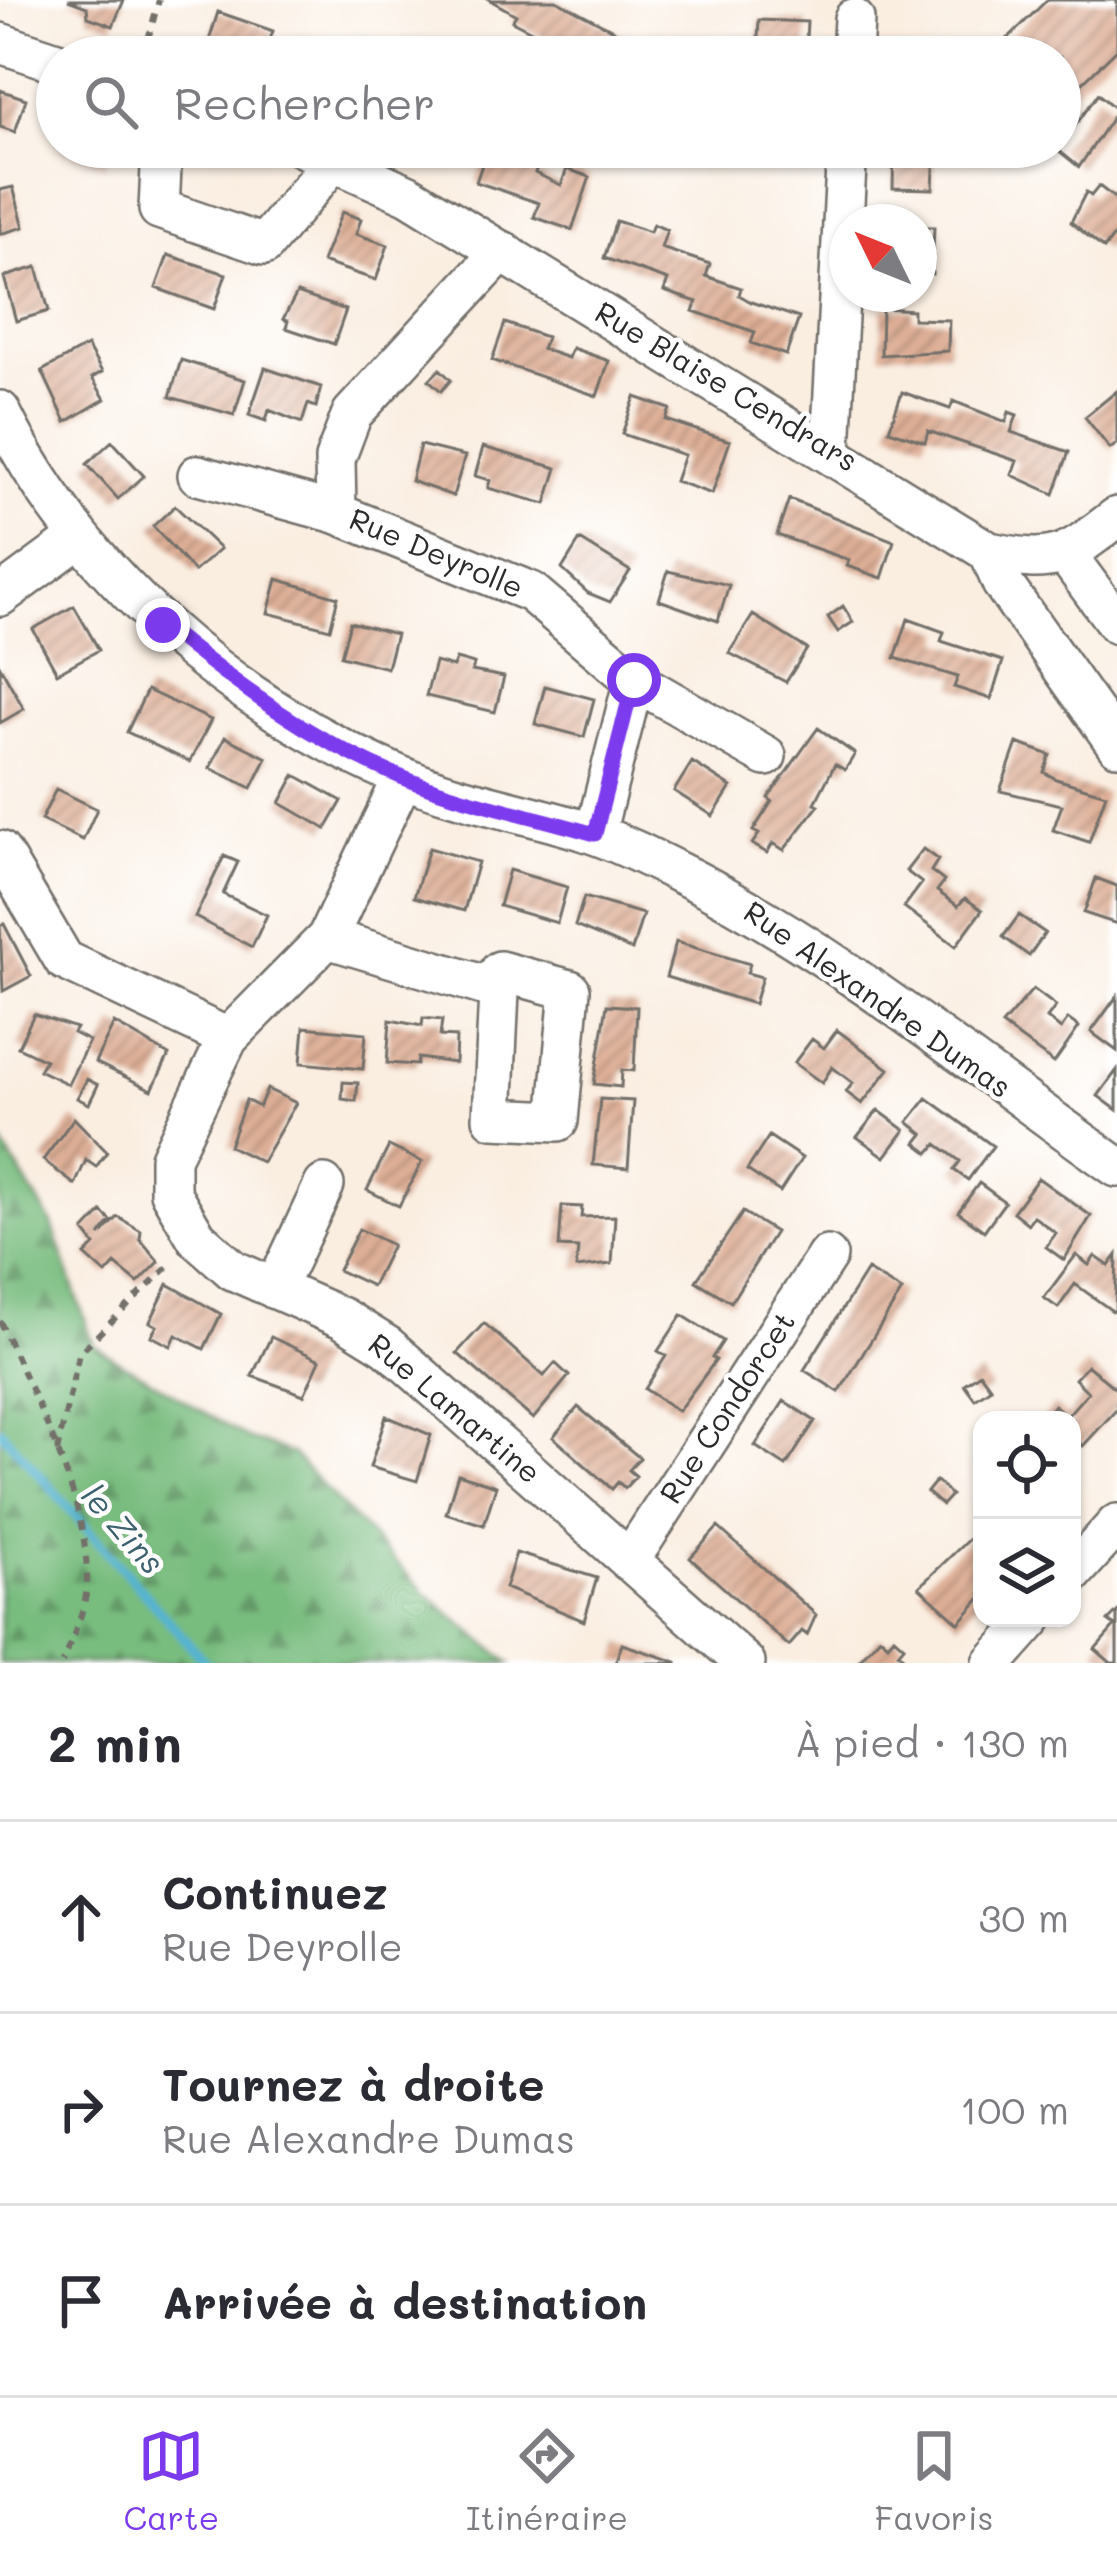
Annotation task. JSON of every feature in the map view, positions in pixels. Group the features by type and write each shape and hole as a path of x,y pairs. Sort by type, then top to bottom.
{"street":[{"path":"0,44 36,55"},
{"name":"Rue Blaise Cendrars","path":"161,168 159,209 265,245 310,168"},
{"name":"Rue Blaise Cendrars","path":"347,168 502,251 831,450 988,552 1026,559 1067,556"},
{"path":"831,450 846,168"},
{"path":"337,513 335,459 352,414 502,251"},
{"name":"Rue Alexandre Dumas","path":"0,410 80,537 163,625 228,678 313,734 403,778 595,834 766,919 1117,1167"},
{"name":"Rue Deyrolle","path":"198,475 337,513 531,592 634,680 766,756"},
{"path":"1117,517 1067,556 1117,624"},
{"path":"0,596 80,537"},
{"path":"988,552 1002,584 1117,745"},
{"path":"595,834 634,680"},
{"name":"Rue Lamartine","path":"403,778 327,938 228,1038 170,1158 170,1192 197,1238 233,1270 387,1346 745,1663"},
{"path":"0,851 64,960 228,1038"},
{"path":"327,938 500,990"},
{"path":"275,1288 324,1185"},
{"name":"Rue Condorcet","path":"628,1561 827,1256"},
{"path":"1081,1564 1117,1524"},
{"path":"993,1663 1025,1627"}],"path":[{"path":"149,36 159,0"},
{"path":"57,1453 79,1353 197,1238"},
{"path":"0,1321 57,1453 79,1529 87,1584 62,1663"}],"green space":[{"path":"0,1140 51,1222 94,1346 247,1438 292,1454 426,1594 510,1663 0,1663"}],"building":[{"path":"68,0 124,0 113,26 88,17 87,7"},
{"path":"490,0 556,0 624,36 541,36 512,21 516,15"},
{"path":"1047,0 1117,0 1117,49 1081,84 1081,36 1010,36"},
{"path":"218,12 273,31 271,36 211,36"},
{"path":"759,20 807,22 806,36 758,36"},
{"path":"0,90 26,99 15,132 0,127"},
{"path":"1098,94 1117,110 1081,164 1081,118"},
{"path":"481,168 537,168 535,173 561,185 567,169 590,177 572,230 534,217 539,203 476,182"},
{"path":"893,168 934,168 933,189 893,188"},
{"path":"1099,186 1117,200 1117,231 1104,249 1071,222 1086,192 1091,196"},
{"path":"13,187 24,227 0,234 0,190"},
{"path":"342,212 361,219 356,234 388,245 376,280 322,262"},
{"path":"616,221 650,232 653,224 667,230 661,248 710,264 706,276 741,288 739,295 751,302 799,318 786,355 751,343 755,332 693,311 697,302 664,291 668,280 604,258"},
{"path":"168,255 226,274 214,309 156,288"},
{"path":"37,267 49,311 16,321 4,277"},
{"path":"297,293 346,310 334,344 286,328 288,321 283,319"},
{"path":"882,312 913,312 913,319 949,320 948,351 881,355"},
{"path":"505,323 546,337 542,349 568,358 572,348 609,361 597,396 492,360"},
{"path":"87,346 102,372 92,378 105,399 66,422 42,371"},
{"path":"181,360 245,380 234,415 170,397"},
{"path":"265,368 321,387 316,407 308,404 302,423 269,410 266,421 249,415"},
{"path":"440,369 451,380 441,391 429,380"},
{"path":"1117,391 1117,444 1110,449 1085,417"},
{"path":"902,392 950,409 953,401 1006,422 1009,412 1017,415 1011,432 1069,452 1054,494 1012,475 1017,461 928,431 925,442 889,430"},
{"path":"635,397 670,409 666,420 730,441 712,494 675,481 684,455 622,434"},
{"path":"112,441 144,476 118,499 87,464"},
{"path":"420,445 465,456 453,496 411,481"},
{"path":"483,447 557,468 546,504 488,488 490,480 475,476"},
{"path":"789,499 894,541 882,578 847,566 849,560 777,535"},
{"path":"175,506 220,549 194,572 153,526"},
{"path":"580,540 630,571 610,602 588,593 562,569"},
{"path":"668,571 729,585 718,621 659,600"},
{"path":"277,579 338,597 330,629 268,613"},
{"path":"74,606 99,650 57,673 33,629"},
{"path":"843,606 853,622 838,632 828,617"},
{"path":"753,615 807,649 786,682 729,653"},
{"path":"908,619 944,632 941,641 1003,661 991,699 954,687 958,677 895,658"},
{"path":"350,622 396,634 387,668 341,656"},
{"path":"456,659 474,664 472,671 504,677 495,712 426,696 435,662 453,667"},
{"path":"0,666 24,709 0,723"},
{"path":"545,686 594,699 584,737 535,724"},
{"path":"147,690 211,720 190,762 127,732"},
{"path":"818,728 855,754 845,770 835,764 815,803 819,805 784,850 773,843 767,853 752,844 759,834 753,831 772,801 768,798"},
{"path":"225,737 267,758 252,788 210,768"},
{"path":"1017,743 1050,755 1044,772 1056,779 1106,794 1089,842 1053,830 1062,805 1000,791"},
{"path":"692,762 731,787 713,816 674,791"},
{"path":"295,775 342,801 326,829 280,803"},
{"path":"56,789 97,809 83,840 41,820"},
{"path":"429,848 478,862 464,911 414,897"},
{"path":"923,849 938,860 931,871 944,881 937,891 958,906 965,898 982,910 956,946 904,907 922,883 906,871"},
{"path":"224,856 238,862 223,894 267,915 252,947 195,917"},
{"path":"509,870 567,887 557,923 499,906"},
{"path":"1096,878 1117,886 1117,924 1084,913"},
{"path":"584,897 643,914 632,950 575,926"},
{"path":"1019,915 1045,933 1029,956 1003,937"},
{"path":"4,924 31,976 3,991 0,926"},
{"path":"676,942 750,964 747,973 762,977 754,1004 666,977"},
{"path":"1033,989 1056,1006 1047,1018 1061,1029 1068,1019 1079,1027 1054,1063 1002,1025"},
{"path":"1117,996 1117,1051 1091,1032"},
{"path":"607,1005 637,1007 634,1071 622,1070 621,1087 594,1084"},
{"path":"34,1014 76,1028 73,1033 89,1041 68,1084 39,1070 45,1060 18,1047"},
{"path":"423,1018 442,1020 440,1036 456,1037 455,1063 418,1058 417,1065 387,1063 390,1020 422,1026"},
{"path":"114,1023 169,1055 152,1090 95,1062"},
{"path":"304,1027 366,1033 363,1069 301,1063"},
{"path":"837,1030 889,1069 862,1104 846,1092 853,1083 832,1067 822,1083 794,1063 812,1039 824,1048"},
{"path":"1117,1070 1117,1110 1098,1096"},
{"path":"87,1079 98,1085 89,1104 77,1098"},
{"path":"343,1082 358,1083 356,1101 342,1099"},
{"path":"267,1089 296,1103 262,1162 229,1146 246,1100 259,1107"},
{"path":"927,1098 993,1146 968,1180 954,1170 960,1161 937,1144 929,1153 916,1143 923,1134 908,1122"},
{"path":"600,1099 633,1101 628,1168 593,1165"},
{"path":"878,1110 905,1130 885,1157 857,1137"},
{"path":"74,1118 107,1152 96,1167 86,1160 75,1185 43,1160"},
{"path":"769,1136 802,1158 780,1192 747,1170"},
{"path":"389,1146 422,1162 399,1206 367,1190"},
{"path":"1038,1178 1091,1216 1064,1260 1046,1247 1056,1233 1033,1216 1028,1224 1013,1212"},
{"path":"979,1183 1005,1202 984,1231 958,1212"},
{"path":"562,1206 582,1207 581,1217 615,1216 612,1264 576,1268 578,1248 559,1247"},
{"path":"102,1212 111,1221 100,1236 118,1217 141,1231 140,1239 159,1262 138,1283 115,1264 106,1274 85,1255 95,1245 84,1231"},
{"path":"743,1212 775,1232 731,1302 696,1281"},
{"path":"359,1229 392,1245 372,1286 338,1270"},
{"path":"1076,1255 1089,1265 1095,1256 1109,1266 1117,1255 1115,1313 1075,1284 1058,1308 1044,1298"},
{"path":"867,1270 902,1291 839,1392 804,1370"},
{"path":"168,1284 221,1314 204,1349 176,1335 171,1346 151,1336 157,1326 150,1322"},
{"path":"682,1315 723,1341 712,1358 716,1360 678,1411 645,1389 666,1356 658,1351"},
{"path":"484,1323 544,1376 555,1363 569,1376 533,1419 457,1353"},
{"path":"271,1337 320,1360 304,1395 252,1376"},
{"path":"1087,1365 1117,1390 1117,1409 1083,1446 1081,1411 1071,1411 1088,1392 1075,1379"},
{"path":"980,1373 991,1388 975,1399 964,1384"},
{"path":"784,1401 815,1421 786,1466 755,1446"},
{"path":"578,1407 640,1458 629,1470 636,1476 625,1488 618,1482 612,1489 553,1437"},
{"path":"386,1416 431,1435 417,1481 370,1467"},
{"path":"458,1474 496,1486 484,1525 446,1513"},
{"path":"936,1481 951,1495 942,1505 927,1492"},
{"path":"718,1527 816,1615 807,1635 802,1631 789,1646 690,1558"},
{"path":"973,1535 973,1607 959,1623 919,1587"},
{"path":"516,1553 597,1578 584,1621 505,1588"},
{"path":"1117,1612 1117,1663 1111,1663 1095,1649 1115,1626 1108,1621"},
{"path":"880,1637 888,1644 894,1637 904,1646 898,1653 910,1663 857,1663"},
{"path":"622,1644 677,1662 677,1663 615,1663"}],"waterway":[{"name":"le Zins","path":"0,1430 206,1663"}],"route":[{"path":"163,625 228,678 313,734 403,778 595,834 634,680"}]}
